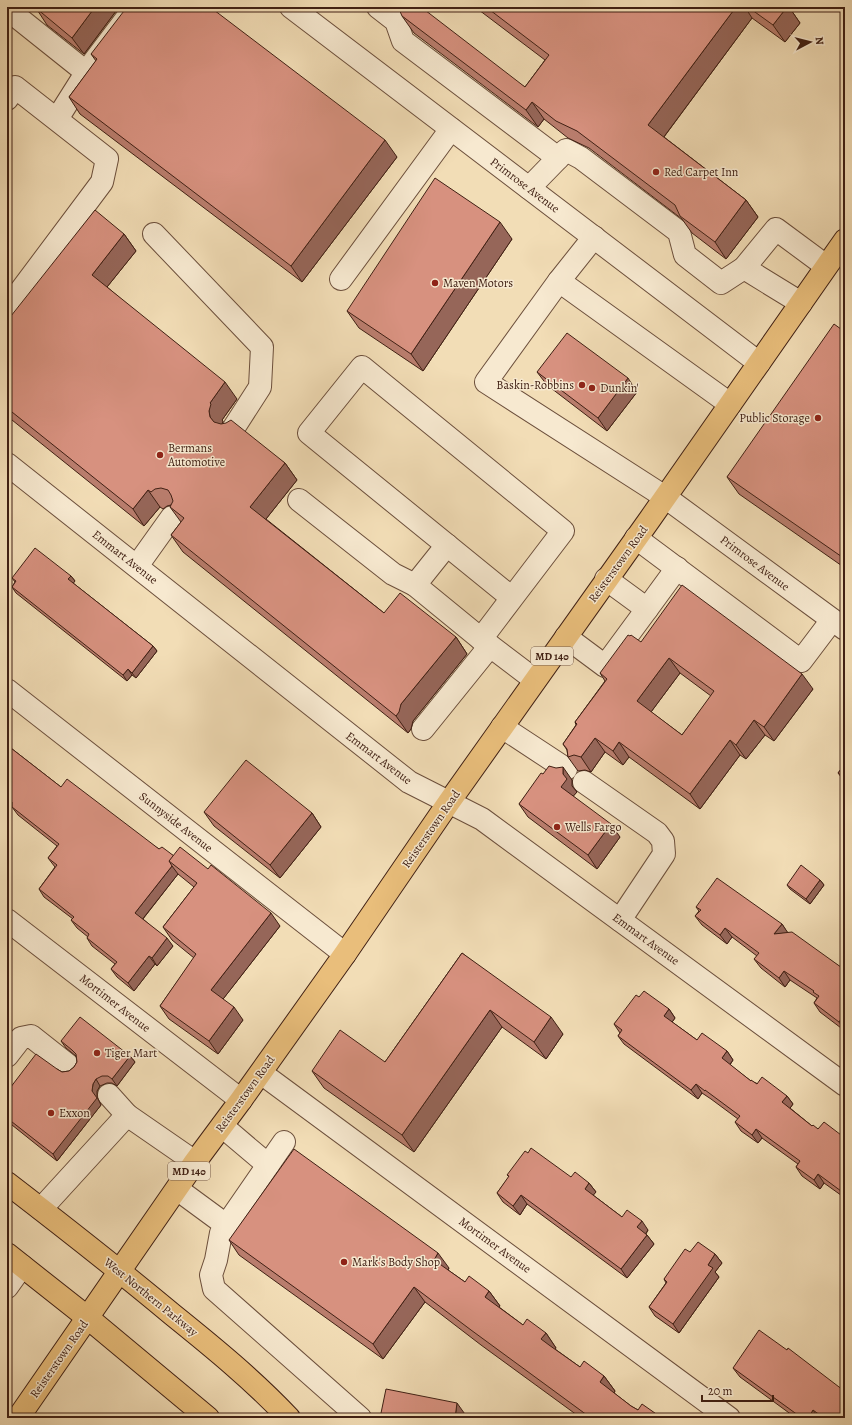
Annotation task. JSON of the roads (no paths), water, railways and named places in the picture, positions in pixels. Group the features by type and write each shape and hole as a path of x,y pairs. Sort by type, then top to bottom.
{"main road":[{"name":"Reisterstown Road","path":"18,1418 88,1318 119,1270 345,954 449,802 845,240"},
{"name":"West Northern Parkway","path":"7,1183 119,1270 237,1367 267,1395 288,1418"},
{"path":"14,1260 88,1318 208,1418"}],"street":[{"path":"57,119 86,72 135,7"},
{"name":"Primrose Avenue","path":"290,7 759,363"},
{"path":"378,7 396,21 403,41 558,158"},
{"path":"19,12 86,72"},
{"path":"7,309 102,182 107,158 57,119 10,89"},
{"path":"341,279 451,129"},
{"path":"529,188 566,150 581,158 679,232 685,256 721,283 744,268 776,228 826,266"},
{"path":"154,234 262,347 260,387 233,429"},
{"path":"594,237 559,282 730,404"},
{"path":"744,268 801,303"},
{"name":"Primrose Avenue","path":"559,282 486,382 665,496 838,625"},
{"path":"423,729 486,643 512,598 563,531 362,367 309,433 512,598"},
{"name":"Emmart Avenue","path":"7,464 408,782 482,819 845,1085"},
{"path":"299,500 393,574 415,585 486,643 535,680"},
{"path":"137,566 172,517"},
{"path":"636,538 801,661 838,625"},
{"path":"415,585 447,545"},
{"path":"566,637 605,666 677,568"},
{"path":"606,579 647,609"},
{"name":"Sunnyside Avenue","path":"7,690 345,954"},
{"path":"502,727 566,769"},
{"path":"584,782 657,833 663,841 664,854 620,920"},
{"name":"Mortimer Avenue","path":"7,920 241,1100"},
{"path":"7,1056 21,1038 31,1036 69,1066"},
{"name":"Mortimer Avenue","path":"261,1073 729,1418"},
{"path":"109,1095 127,1115 195,1162"},
{"path":"41,1209 127,1115"},
{"path":"222,1126 268,1165"},
{"path":"284,1142 221,1233 216,1260 211,1275 214,1289 360,1418"},
{"path":"177,1189 226,1225"},
{"path":"7,1287 14,1260"}],"place":[{"name":"Red Carpet Inn","path":"656,172"},
{"name":"Maven Motors","path":"435,283"},
{"name":"Baskin-Robbins","path":"582,385"},
{"name":"Dunkin'","path":"592,388"},
{"name":"Public Storage","path":"818,418"},
{"name":"Bermans Automotive","path":"160,455"},
{"name":"Wells Fargo","path":"557,827"},
{"name":"Tiger Mart","path":"97,1053"},
{"name":"Exxon","path":"51,1113"},
{"name":"Mark's Body Shop","path":"344,1262"}]}
